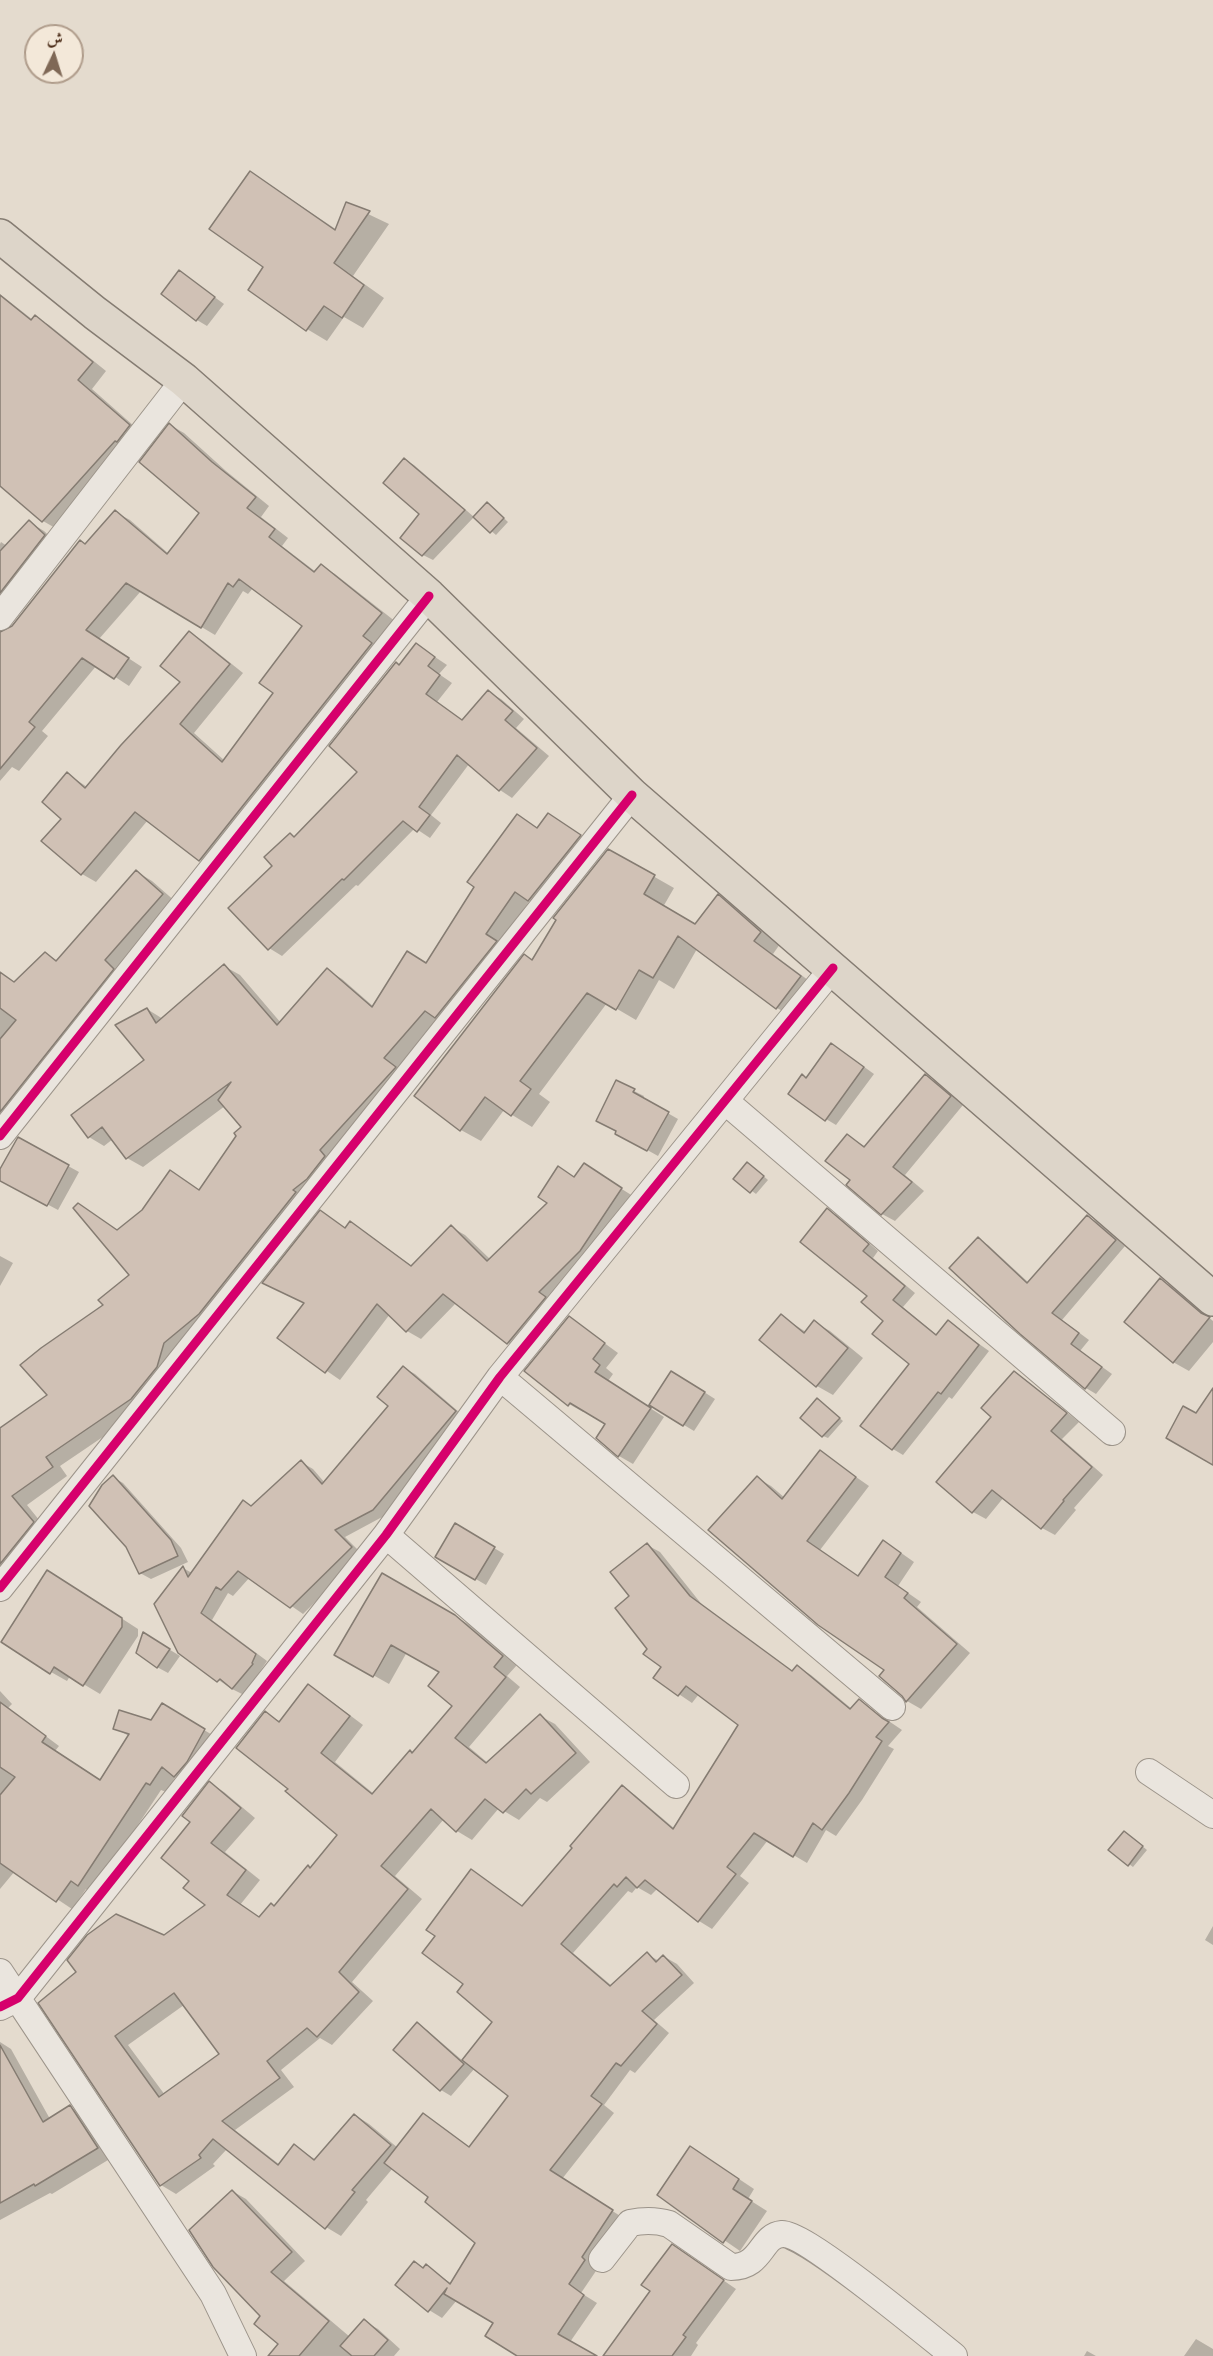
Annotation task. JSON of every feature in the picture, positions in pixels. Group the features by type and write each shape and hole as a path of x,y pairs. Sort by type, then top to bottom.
{"main road":[{"path":"0,236 95,313 184,380 429,596 632,795 1213,1299"}],"street":[{"path":"0,617 184,380"},
{"path":"0,1136 429,596"},
{"path":"0,1588 632,795"},
{"path":"9,2002 386,1535 500,1377 833,968"},
{"path":"725,1101 1112,1432"},
{"path":"500,1377 892,1707"},
{"path":"386,1535 676,1785"},
{"path":"1149,1772 1213,1815"},
{"path":"0,1972 9,2002 213,2294 243,2356"},
{"path":"602,2259 630,2223 642,2221 669,2224 731,2267 744,2267 750,2263 771,2239 782,2234 793,2236 829,2258 954,2356"}],"building":[{"path":"250,171 335,230 346,202 370,211 334,263 364,285 342,318 324,306 306,331 248,290 263,267 209,229"},
{"path":"179,270 215,297 196,321 161,294"},
{"path":"0,295 31,320 35,315 93,362 78,380 130,425 42,522 0,486"},
{"path":"169,423 212,462 256,497 247,508 275,529 269,537 314,572 321,564 382,613 363,636 372,643 199,861 135,812 81,875 41,841 61,819 42,802 67,772 85,788 121,745 180,682 160,666 189,631 230,664 180,724 222,762 273,693 259,683 302,626 239,579 233,587 228,583 201,628 126,583 86,630 129,658 114,679 82,658 29,722 35,727 0,769 0,632 12,626 80,540 85,544 115,510 167,554 199,513 139,462"},
{"path":"404,458 465,510 422,556 400,538 419,514 383,483"},
{"path":"487,502 504,518 490,533 473,517"},
{"path":"29,520 45,535 0,593 0,551"},
{"path":"416,643 435,657 428,666 440,675 426,694 462,720 488,690 513,711 505,720 537,748 499,791 457,755 419,807 430,815 417,832 403,821 344,880 342,879 268,950 228,908 272,866 264,857 290,833 294,837 357,772 329,746 396,662 399,665"},
{"path":"548,813 581,835 528,901 515,892 486,934 497,941 435,1018 425,1011 384,1058 396,1067 320,1150 325,1156 307,1179 293,1190 296,1192 199,1314 164,1343 157,1367 131,1399 46,1457 53,1467 12,1496 34,1522 0,1564 0,1428 47,1395 20,1365 103,1305 98,1300 129,1275 73,1208 78,1203 117,1230 142,1210 170,1170 199,1190 236,1136 234,1133 241,1127 218,1100 231,1082 126,1159 102,1127 88,1138 71,1115 144,1060 115,1025 147,1008 156,1023 224,964 277,1025 327,968 372,1007 407,951 426,963 474,887 467,882 517,814 537,828"},
{"path":"608,849 655,875 644,894 695,924 718,894 761,932 754,941 801,976 776,1009 678,936 653,978 639,970 616,1010 587,993 520,1081 531,1089 511,1116 485,1097 460,1131 414,1096 524,954 532,960 556,920 553,918"},
{"path":"136,870 163,894 105,960 114,969 0,1112 0,1039 16,1020 0,1008 0,972 14,982 45,952 56,961"},
{"path":"831,1043 864,1067 825,1121 788,1094 802,1074 806,1078"},
{"path":"925,1074 951,1096 893,1167 912,1182 881,1215 846,1185 850,1180 825,1161 847,1134 864,1147"},
{"path":"616,1080 635,1089 633,1092 669,1112 647,1151 596,1121"},
{"path":"18,1137 69,1165 47,1206 0,1181 0,1169"},
{"path":"747,1162 764,1176 750,1193 733,1179"},
{"path":"584,1163 622,1188 580,1251 539,1292 546,1297 507,1344 443,1294 406,1332 377,1304 325,1373 277,1338 304,1303 262,1283 320,1210 345,1228 350,1221 411,1266 451,1225 487,1261 547,1203 538,1197 558,1166 574,1177"},
{"path":"827,1208 869,1244 863,1251 905,1286 893,1300 936,1335 948,1320 979,1345 941,1394 938,1392 892,1450 860,1426 909,1364 872,1334 883,1321 861,1302 867,1296 800,1242"},
{"path":"1087,1215 1116,1240 1052,1313 1079,1333 1071,1344 1102,1367 1085,1389 1020,1334 949,1268 978,1237 1027,1283"},
{"path":"1160,1278 1201,1313 1210,1317 1173,1363 1124,1322"},
{"path":"781,1314 804,1333 814,1320 848,1348 816,1387 759,1340"},
{"path":"569,1316 605,1343 593,1359 600,1365 595,1372 651,1408 618,1457 596,1438 605,1424 570,1403 568,1406 524,1371"},
{"path":"403,1366 456,1411 373,1510 335,1530 352,1547 290,1608 238,1571 221,1590 216,1587 201,1613 256,1654 253,1664 232,1689 220,1679 217,1682 178,1653 154,1604 183,1566 188,1577 243,1500 251,1506 301,1460 322,1484 388,1406 377,1397"},
{"path":"671,1371 705,1392 683,1426 649,1405"},
{"path":"1014,1371 1067,1413 1051,1431 1092,1467 1041,1529 992,1490 972,1513 936,1482 991,1417 981,1408"},
{"path":"1213,1388 1213,1465 1166,1438 1183,1406 1196,1413"},
{"path":"817,1398 840,1418 822,1437 800,1418"},
{"path":"820,1450 856,1477 807,1541 858,1576 883,1540 901,1553 885,1577 908,1593 904,1598 957,1644 906,1702 879,1676 884,1670 818,1625 708,1530 757,1476 782,1499"},
{"path":"113,1475 171,1540 178,1556 139,1574 126,1547 89,1506 102,1485"},
{"path":"455,1523 495,1547 475,1580 435,1557"},
{"path":"647,1543 690,1596 792,1671 797,1665 850,1709 859,1699 889,1722 876,1737 882,1741 822,1830 813,1823 793,1857 754,1833 727,1867 736,1874 698,1922 645,1880 637,1888 626,1877 617,1887 614,1884 561,1944 610,1986 647,1952 656,1962 663,1955 682,1975 642,2011 657,2024 621,2066 616,2063 591,2096 602,2104 550,2170 613,2210 582,2257 585,2260 569,2284 584,2295 558,2334 597,2356 517,2356 485,2336 493,2323 444,2294 447,2288 428,2312 395,2285 414,2261 423,2268 426,2264 450,2284 475,2243 425,2202 428,2197 384,2163 423,2113 469,2147 508,2096 462,2060 492,2022 457,1992 463,1984 422,1953 435,1936 426,1930 471,1869 522,1906 622,1785 673,1829 738,1725 686,1686 678,1696 653,1678 661,1667 643,1654 647,1649 615,1608 629,1596 610,1572"},
{"path":"47,1570 122,1618 122,1627 83,1686 54,1667 50,1674 1,1642"},
{"path":"382,1573 455,1615 503,1656 494,1667 506,1677 455,1738 486,1763 540,1714 576,1753 531,1794 526,1789 503,1813 485,1799 456,1832 431,1809 381,1866 408,1889 339,1972 359,1992 317,2037 307,2028 267,2061 280,2078 222,2121 278,2165 294,2144 314,2160 354,2114 391,2145 352,2190 355,2192 325,2229 213,2139 199,2155 201,2158 160,2186 38,2003 76,1972 67,1960 87,1935 116,1914 164,1935 205,1905 183,1888 189,1881 161,1858 190,1822 182,1816 209,1781 241,1808 211,1843 246,1870 227,1895 259,1917 271,1903 274,1906 337,1835 285,1791 288,1789 236,1748 265,1711 279,1722 308,1684 350,1716 321,1753 372,1794 410,1750 412,1753 452,1706 428,1686 439,1672 391,1645 373,1677 334,1655","holes":["174,1993 219,2054 159,2097 115,2036"]},
{"path":"143,1632 170,1649 157,1668 136,1653"},
{"path":"0,1702 46,1736 42,1742 100,1780 129,1734 113,1729 119,1710 151,1720 162,1703 205,1729 187,1762 174,1777 162,1767 150,1785 146,1783 78,1886 71,1881 56,1902 0,1863 0,1795 15,1777 0,1767"},
{"path":"1124,1831 1143,1846 1128,1866 1108,1850"},
{"path":"417,2022 464,2064 440,2091 393,2050"},
{"path":"0,2045 43,2122 70,2105 98,2148 35,2186 34,2184 0,2203"},
{"path":"690,2146 739,2179 733,2189 752,2201 723,2243 657,2195"},
{"path":"232,2190 292,2252 271,2272 329,2321 299,2356 268,2356 278,2344 254,2324 260,2316 213,2267 189,2230"},
{"path":"672,2244 724,2280 683,2335 686,2337 672,2356 603,2356 650,2291 641,2285"},
{"path":"364,2319 388,2340 374,2356 352,2356 340,2346"}],"cycle path":[{"path":"0,1136 429,596"},
{"path":"0,1588 632,795"},
{"path":"0,2007 18,1998 386,1535 500,1377 833,968"}]}
